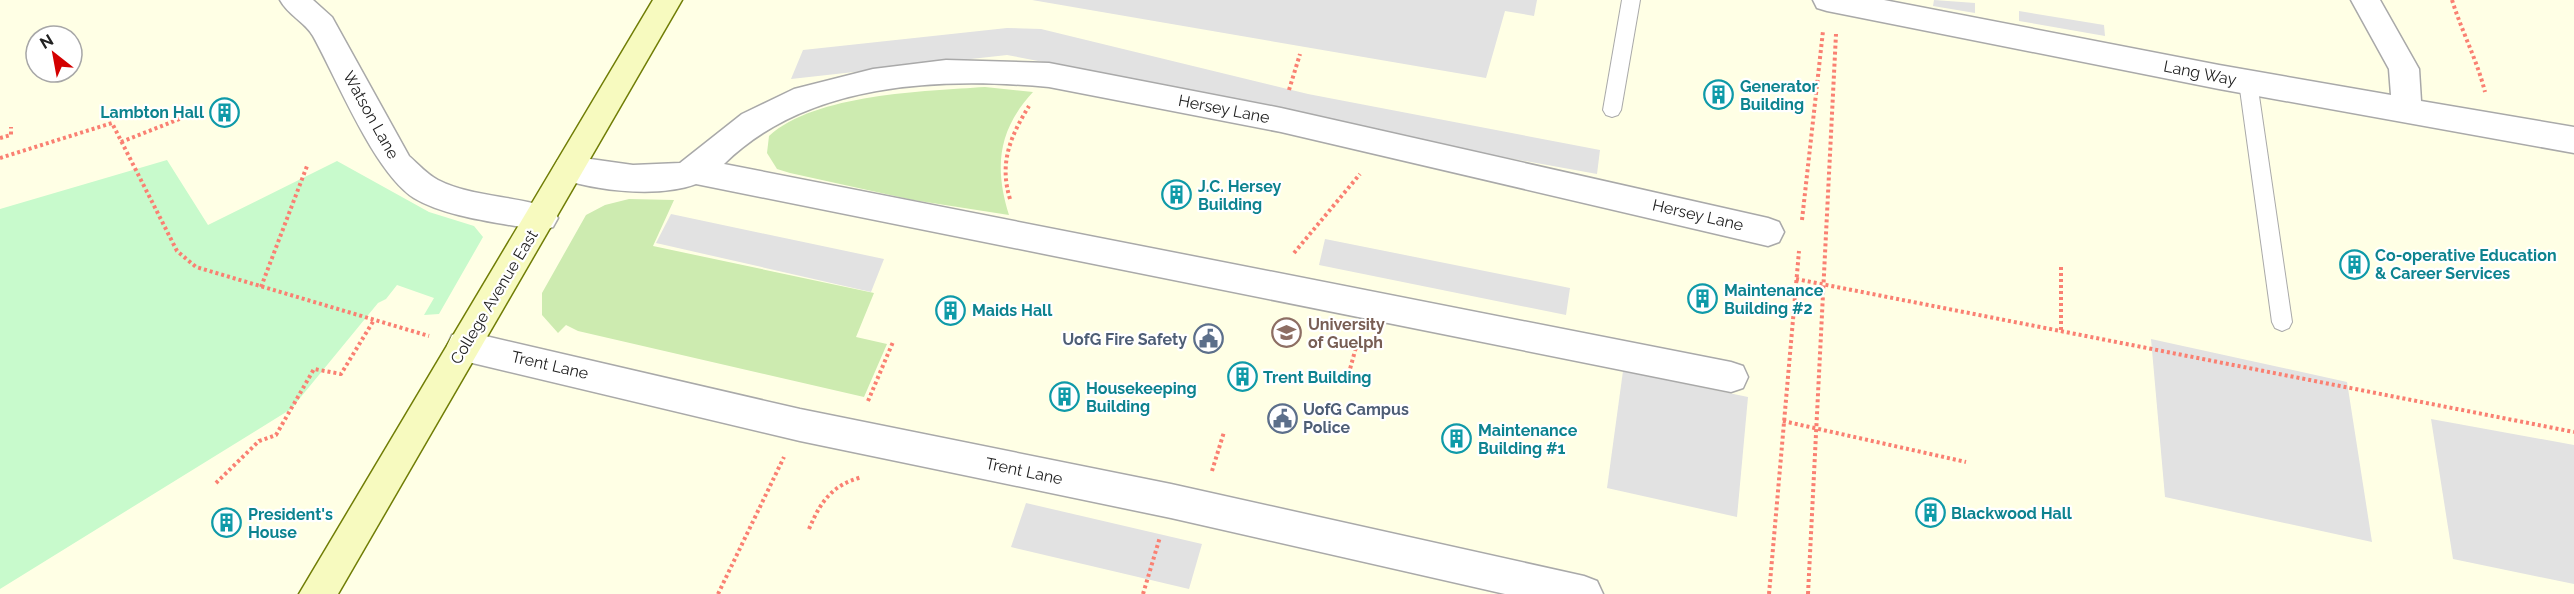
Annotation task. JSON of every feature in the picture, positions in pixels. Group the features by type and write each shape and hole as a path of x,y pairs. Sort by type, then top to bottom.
{"main road":[{"name":"College Avenue East","path":"318,594 542,218 668,0"}],"street":[{"name":"Watson Lane","path":"294,0 322,25 398,165 409,175 426,189 452,199 542,218"},
{"path":"2366,0 2404,69 2407,110"},
{"name":"Lang Way","path":"1826,10 2574,140"},
{"name":"Hersey Lane","path":"696,171 721,147 775,110 841,88 903,77 1012,70 1049,75 1281,120 1768,232"},
{"path":"569,169 657,179 696,171 1731,377"},
{"name":"Trent Lane","path":"464,346 800,425 1171,501 1584,594"}],"lane":[{"path":"1612,110 1631,0"},
{"path":"2248,82 2282,322"}],"path":[{"path":"2452,0 2463,36 2478,62 2494,127"},
{"path":"1802,224 1826,10"},
{"path":"1808,594 1837,32"},
{"path":"1023,235 1007,192 1004,163 1010,137 1049,75"},
{"path":"122,142 182,118"},
{"path":"0,158 112,123 177,251 186,261 196,267 261,287 464,346"},
{"path":"0,138 11,135 10,127"},
{"path":"1269,284 1385,143"},
{"path":"261,287 307,166"},
{"path":"1769,594 1798,255"},
{"path":"2061,267 2061,330"},
{"path":"1796,279 2574,432"},
{"path":"216,483 260,441 276,435 314,369 341,374 374,320"},
{"path":"868,401 893,342"},
{"path":"1783,421 1966,462"},
{"path":"718,594 800,425"},
{"path":"1210,478 1224,432"},
{"path":"809,529 823,497 840,482 865,476 881,442"},
{"path":"1143,594 1171,501"}],"shaded area":[{"name":"University of Guelph","path":"0,0 2574,0 2574,594 0,594"},
{"path":"1032,0 1537,0 1534,16 1505,11 1486,78"},
{"path":"1934,0 1975,3 1975,13 1933,6"},
{"path":"2019,11 2104,25 2105,36 2019,21"},
{"path":"1007,28 1041,29 1308,94 1600,150 1597,174 1287,118 1220,96 1007,55 791,79 803,50"},
{"path":"671,214 884,259 871,292 656,243"},
{"path":"1325,239 1570,288 1566,315 1319,265"},
{"path":"2151,339 2347,382 2372,542 2165,497"},
{"path":"1623,371 1748,397 1737,517 1607,488"},
{"path":"2431,419 2574,445 2574,584 2453,559"},
{"path":"1026,503 1202,544 1189,589 1011,547"}],"green space":[{"path":"985,87 1033,92 1012,120 1002,150 1002,181 1009,215 913,200 790,173 777,169 767,153 769,136 789,122 814,111 872,97"},
{"path":"167,160 208,225 337,161 429,212 474,226 483,237 439,314 424,315 434,298 397,285 386,299 378,303 291,409 0,589 0,209"},
{"path":"629,199 674,200 653,246 874,293 856,337 887,344 864,397 578,331 566,325 558,333 542,315 542,293 586,215 605,205"}],"place":[{"name":"Generator Building","path":"1719,95"},
{"name":"Lambton Hall","path":"225,112"},
{"name":"J.C. Hersey Building","path":"1177,195"},
{"name":"Co-operative Education & Career Services","path":"2354,264"},
{"name":"Maintenance Building #2","path":"1703,299"},
{"name":"Maids Hall","path":"951,310"},
{"name":"University of Guelph","path":"1287,333"},
{"name":"UofG Fire Safety","path":"1208,339"},
{"name":"Trent Building","path":"1242,377"},
{"name":"Housekeeping Building","path":"1065,397"},
{"name":"UofG Campus Police","path":"1282,418"},
{"name":"Maintenance Building #1","path":"1457,439"},
{"name":"Blackwood Hall","path":"1930,513"},
{"name":"President's House","path":"227,523"}]}
